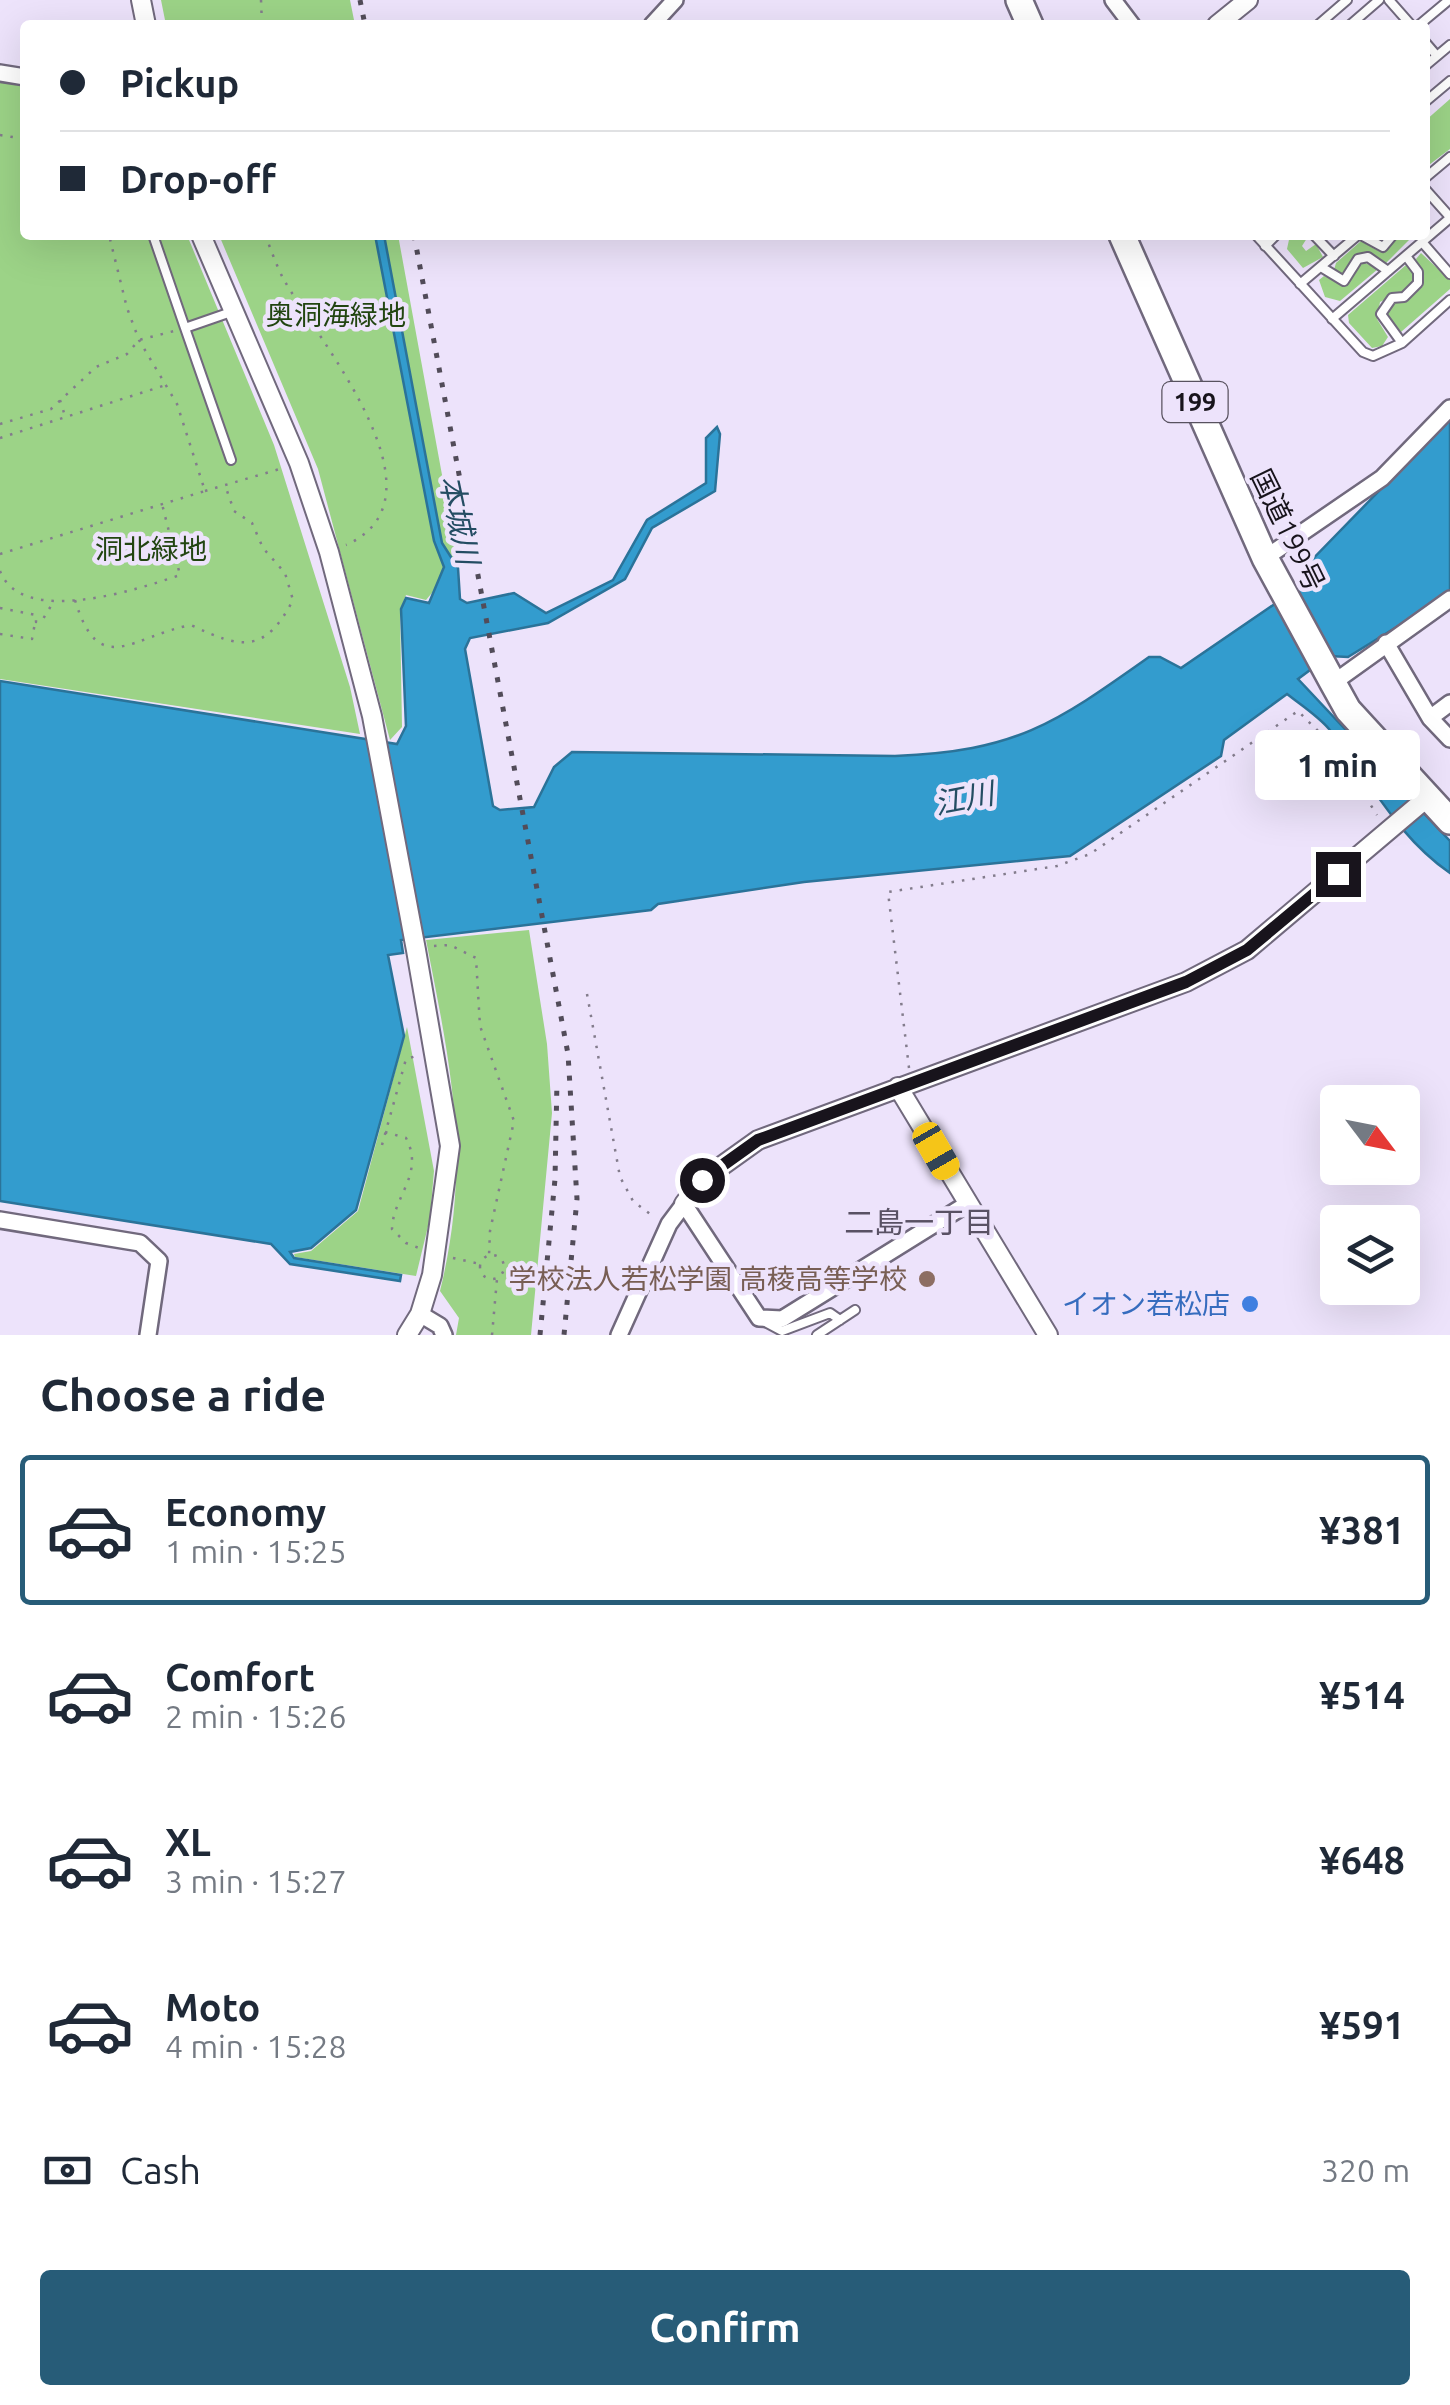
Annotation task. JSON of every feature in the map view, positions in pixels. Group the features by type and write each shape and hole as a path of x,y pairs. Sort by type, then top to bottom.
{"highway":[{"name":"国道199号","path":"1124,240 1268,563 1348,710 1450,821"}],"street":[{"path":"656,20 674,0"},
{"path":"1113,0 1128,20"},
{"path":"1224,20 1248,0"},
{"path":"204,240 299,464 328,552 372,716 424,948 450,1146 442,1225 420,1314 407,1335"},
{"path":"1268,563 1382,478 1450,408"},
{"path":"1331,678 1450,599"},
{"path":"1386,643 1430,718 1450,739"},
{"path":"1430,718 1450,703"},
{"path":"619,1335 670,1224 684,1204 702,1180 758,1140 904,1079 1186,982 1247,950 1428,797"},
{"path":"904,1079 967,1204 1048,1335"},
{"path":"684,1204 759,1318 782,1319 967,1204"},
{"path":"0,1220 140,1243 158,1261 148,1335"},
{"path":"420,1314 440,1326 444,1335"}],"lane":[{"path":"1324,20 1347,0"},
{"path":"1356,20 1379,0"},
{"path":"1389,0 1406,20"},
{"path":"1425,20 1449,0"},
{"path":"1430,62 1450,46"},
{"path":"1430,48 1437,56"},
{"path":"1430,98 1450,81"},
{"path":"1430,174 1450,157"},
{"path":"1430,194 1450,218"},
{"path":"155,240 231,460"},
{"path":"1260,240 1363,352 1374,356 1402,344 1450,300"},
{"path":"1265,246 1271,240"},
{"path":"1319,240 1334,256"},
{"path":"1300,284 1351,240"},
{"path":"1363,240 1383,247 1389,240"},
{"path":"1332,319 1421,240"},
{"path":"1423,240 1450,274"},
{"path":"1402,344 1381,314 1392,298 1404,297 1418,283 1418,272 1406,256"},
{"path":"1320,267 1344,281 1358,259 1368,257 1388,271"},
{"path":"185,328 234,310"},
{"path":"817,1335 855,1310"},
{"path":"759,1318 782,1331 830,1313 840,1320"},
{"path":"759,1318 769,1335"}],"path":[{"path":"110,240 113,262 139,340 167,384 205,491"},
{"path":"267,240 283,277 368,411 379,442 384,504 372,529 328,552"},
{"path":"0,424 26,420 60,400 96,366 127,354 139,340 185,328"},
{"path":"0,438 167,384"},
{"path":"60,400 65,417"},
{"path":"0,554 299,464"},
{"path":"75,600 83,630 98,645 120,647 191,625 228,644 250,642 278,629 293,600 285,572 263,548 252,522 234,511 225,485"},
{"path":"0,571 4,582 31,597 55,600 135,591 180,575 162,504"},
{"path":"36,622 43,619 55,600"},
{"path":"0,608 36,614 32,639 0,634"},
{"path":"904,1079 888,892 1057,866 1090,854 1298,711 1334,748 1378,816"},
{"path":"424,948 450,944 476,958 480,1026 514,1121 490,1231 489,1256 481,1265"},
{"path":"587,994 620,1177 632,1201 670,1224"},
{"path":"382,1145 406,1059 420,1055"},
{"path":"385,1132 406,1138 413,1156 407,1191 392,1230 406,1243 426,1250"},
{"path":"489,1256 502,1262 503,1272 498,1278 492,1335"},
{"path":"452,1257 481,1265"},
{"path":"481,1265 486,1278 498,1278"}],"green space":[{"path":"161,0 350,0 354,20 165,20"},
{"name":"洞北緑地","path":"0,82 20,85 20,240 189,240 274,445 350,687 360,734 0,679"},
{"path":"1450,99 1450,149 1430,164 1430,117"},
{"name":"奥洞海緑地","path":"221,240 399,240 458,562 426,600 406,595 400,610 402,727 390,740 318,469"},
{"path":"1289,240 1306,240 1302,246 1306,251 1316,244 1323,257 1303,268 1287,249"},
{"path":"1392,240 1409,240 1386,263 1366,253 1354,258 1346,275 1333,273 1336,263 1361,241 1380,252"},
{"path":"1421,253 1450,280 1450,289 1401,332 1386,314 1396,301 1408,300 1423,286 1416,259"},
{"path":"1363,262 1378,269 1340,301 1325,297 1319,280 1324,276 1345,285"},
{"path":"1406,265 1414,275 1410,288 1380,302 1377,319 1388,337 1382,346 1372,348 1349,323 1348,315"},
{"path":"529,930 547,1044 552,1113 531,1335 456,1335 459,1318 440,1291 455,1199 454,1114 426,940"},
{"path":"407,1027 434,1171 430,1218 416,1276 295,1257 294,1254 311,1251 358,1211"}],"water":[{"name":"江川","path":"376,240 385,240 442,543 458,568 460,599 467,603 514,593 546,613 613,580 647,520 706,483 706,438 717,427 720,434 715,491 652,528 625,579 548,623 470,638 465,649 493,806 500,810 534,807 554,767 572,752 895,756 972,748 1031,730 1086,700 1149,657 1160,657 1181,668 1298,588 1302,570 1450,418 1450,594 1348,657 1329,656 1298,679 1450,841 1450,873 1398,824 1329,729 1287,694 1224,740 1221,756 1070,856 804,882 658,904 651,910 401,940 403,953 388,955 404,1036 356,1210 311,1248 290,1252 294,1258 401,1275 400,1281 290,1264 271,1244 0,1201 0,681 397,744 406,726 401,609 406,598 429,603 444,567 434,541"}],"railway":[{"path":"360,0 364,20"},
{"path":"415,240 568,1054 577,1199 564,1335"},
{"path":"540,1335 555,1179 557,1081"}],"place":[{"name":"学校法人若松学園 高稜高等学校","path":"927,1279"},
{"name":"イオン若松店","path":"1250,1304"}],"district":[{"name":"二島一丁目","path":"919,1223"}],"route":[{"path":"702,1180 758,1140 1186,982 1247,950 1338,874"}],"water label":[{"name":"本城川","path":"459,520"}]}
